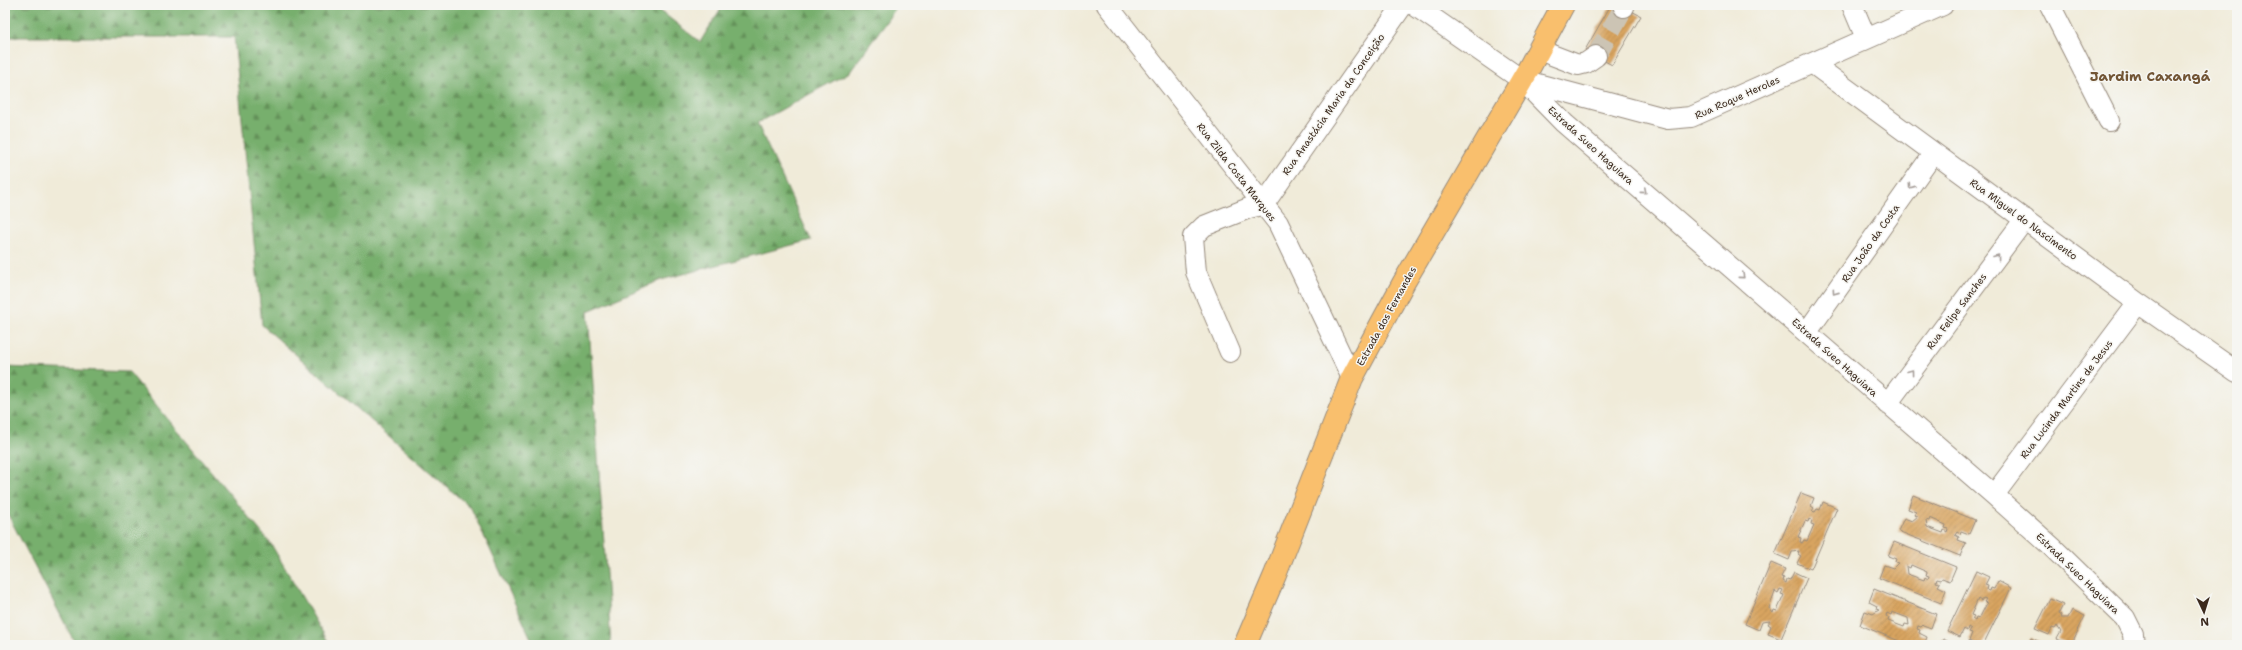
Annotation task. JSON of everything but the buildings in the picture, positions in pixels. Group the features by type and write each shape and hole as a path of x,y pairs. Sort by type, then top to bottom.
{"main road":[{"name":"Estrada dos Fernandes","path":"1245,645 1275,575 1352,378 1404,282 1522,80 1563,5"}],"street":[{"name":"Rua Zilda Costa Marques","path":"1107,5 1278,223 1352,378"},
{"name":"Rua Anastácia Maria da Conceição","path":"1264,204 1403,5"},
{"path":"1414,5 1522,80"},
{"path":"1852,5 1866,38"},
{"name":"Rua Roque Heroles","path":"1522,80 1653,116 1681,120 1813,64 1866,38 1943,5"},
{"path":"2050,5 2109,121"},
{"path":"1539,50 1578,66 1586,63 1596,56"},
{"name":"Rua Miguel do Nascimento","path":"1813,64 1933,154 2025,219 2138,304 2237,372"},
{"name":"Estrada Sueo Haguiara","path":"1522,80 1564,123 1807,332 1887,404 1994,495 2052,547 2125,618 2133,634 2134,645"},
{"name":"Rua João da Costa","path":"1807,332 1933,154"},
{"path":"1230,352 1196,272 1193,237 1204,226 1248,208 1264,204"},
{"name":"Rua Felipe Sanches","path":"1887,404 2025,219"},
{"name":"Rua Lucinda Martins de Jesus","path":"1994,495 2138,304"}],"green space":[{"path":"5,5 653,5 700,42 723,5 898,5 850,72 757,123 811,240 661,280 588,311 611,645 534,645 471,508 262,325 234,37 5,37"},
{"path":"5,367 129,372 271,544 330,645 76,645 5,509"}],"tunnel":[{"path":"1596,56 1624,7"}],"district":[{"name":"Jardim Caxangá","path":"2150,76"}]}
